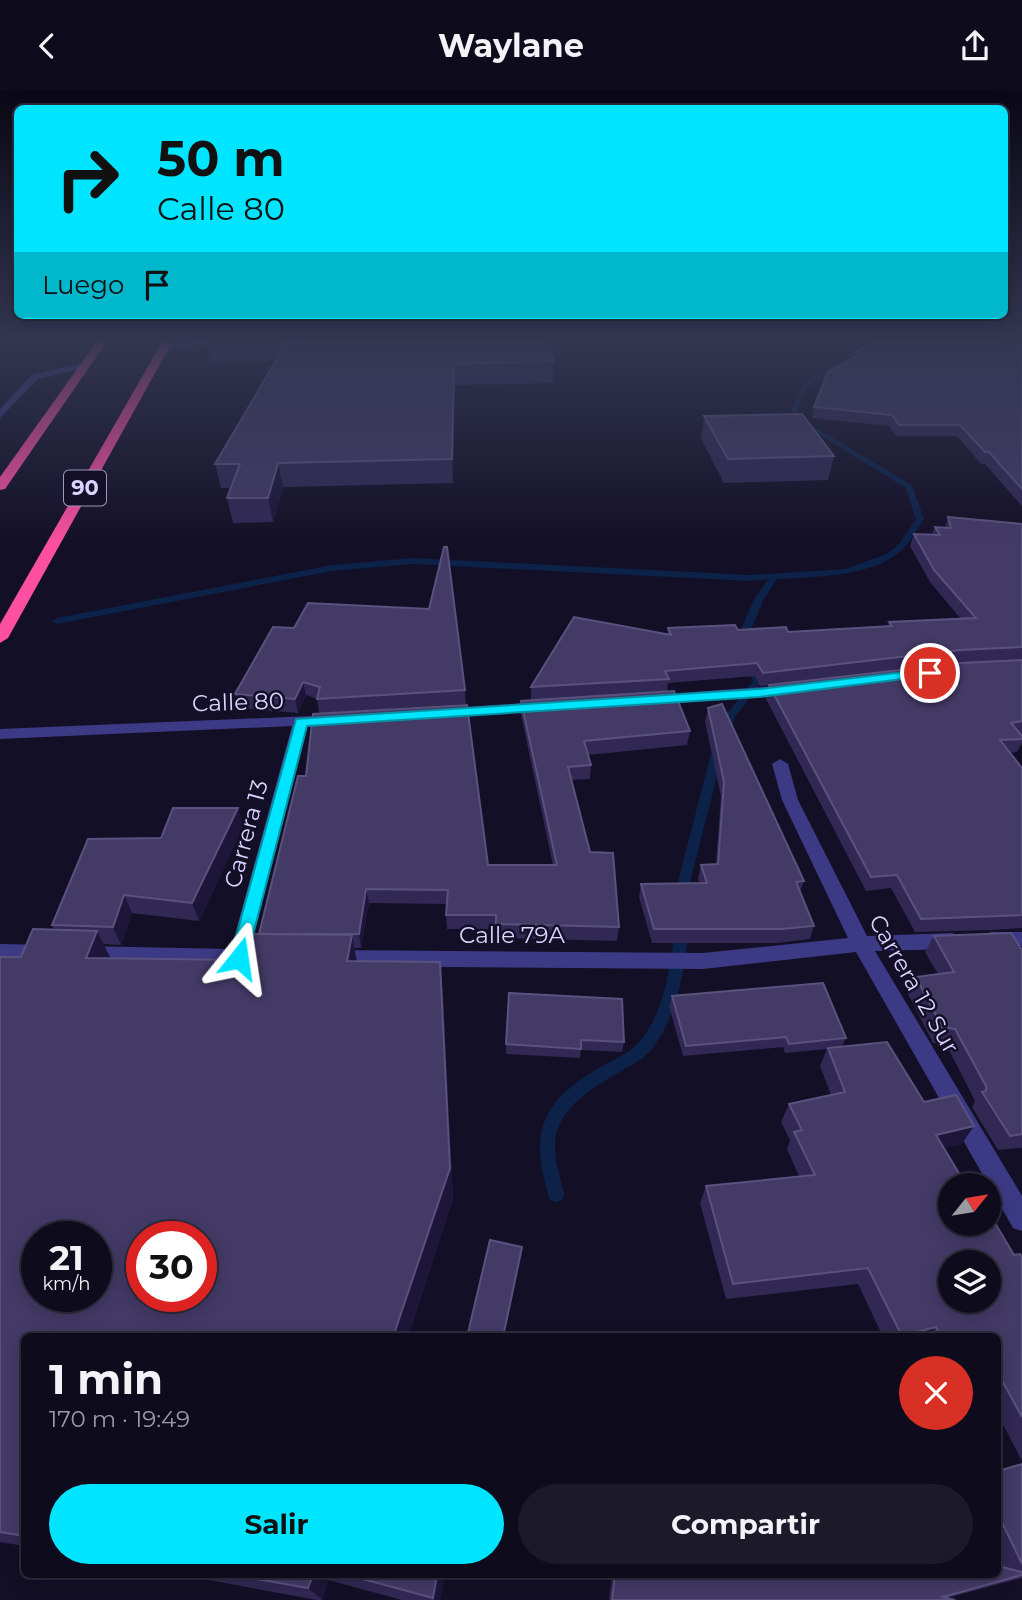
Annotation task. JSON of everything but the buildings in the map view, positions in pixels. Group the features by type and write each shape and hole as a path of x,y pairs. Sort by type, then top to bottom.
{"highway":[{"path":"0,486 56,407"},
{"name":"90","path":"0,638 130,407"}],"street":[{"path":"636,701 804,688"},
{"path":"426,714 566,705"},
{"name":"Calle 80","path":"0,734 357,719"},
{"name":"Carrera 13","path":"239,958 301,722"},
{"name":"Carrera 12 Sur","path":"780,764 790,800 861,944 1022,1219"},
{"name":"Calle 79A","path":"308,958 703,961 861,944 1022,939"},
{"path":"0,953 280,958"}],"waterway":[{"path":"57,621 332,568 413,561 750,578 846,572 890,556 902,546 920,519 909,487 804,423 794,410 795,407"},
{"path":"745,643 743,637 758,601 774,577"},
{"path":"684,898 685,878 716,757 730,716 758,681 753,667"},
{"path":"556,1194 547,1147 552,1123 558,1112 576,1093 633,1057 646,1044 663,1014 669,996 682,927"}],"route":[{"path":"239,958 301,722 759,693 930,673"}]}
